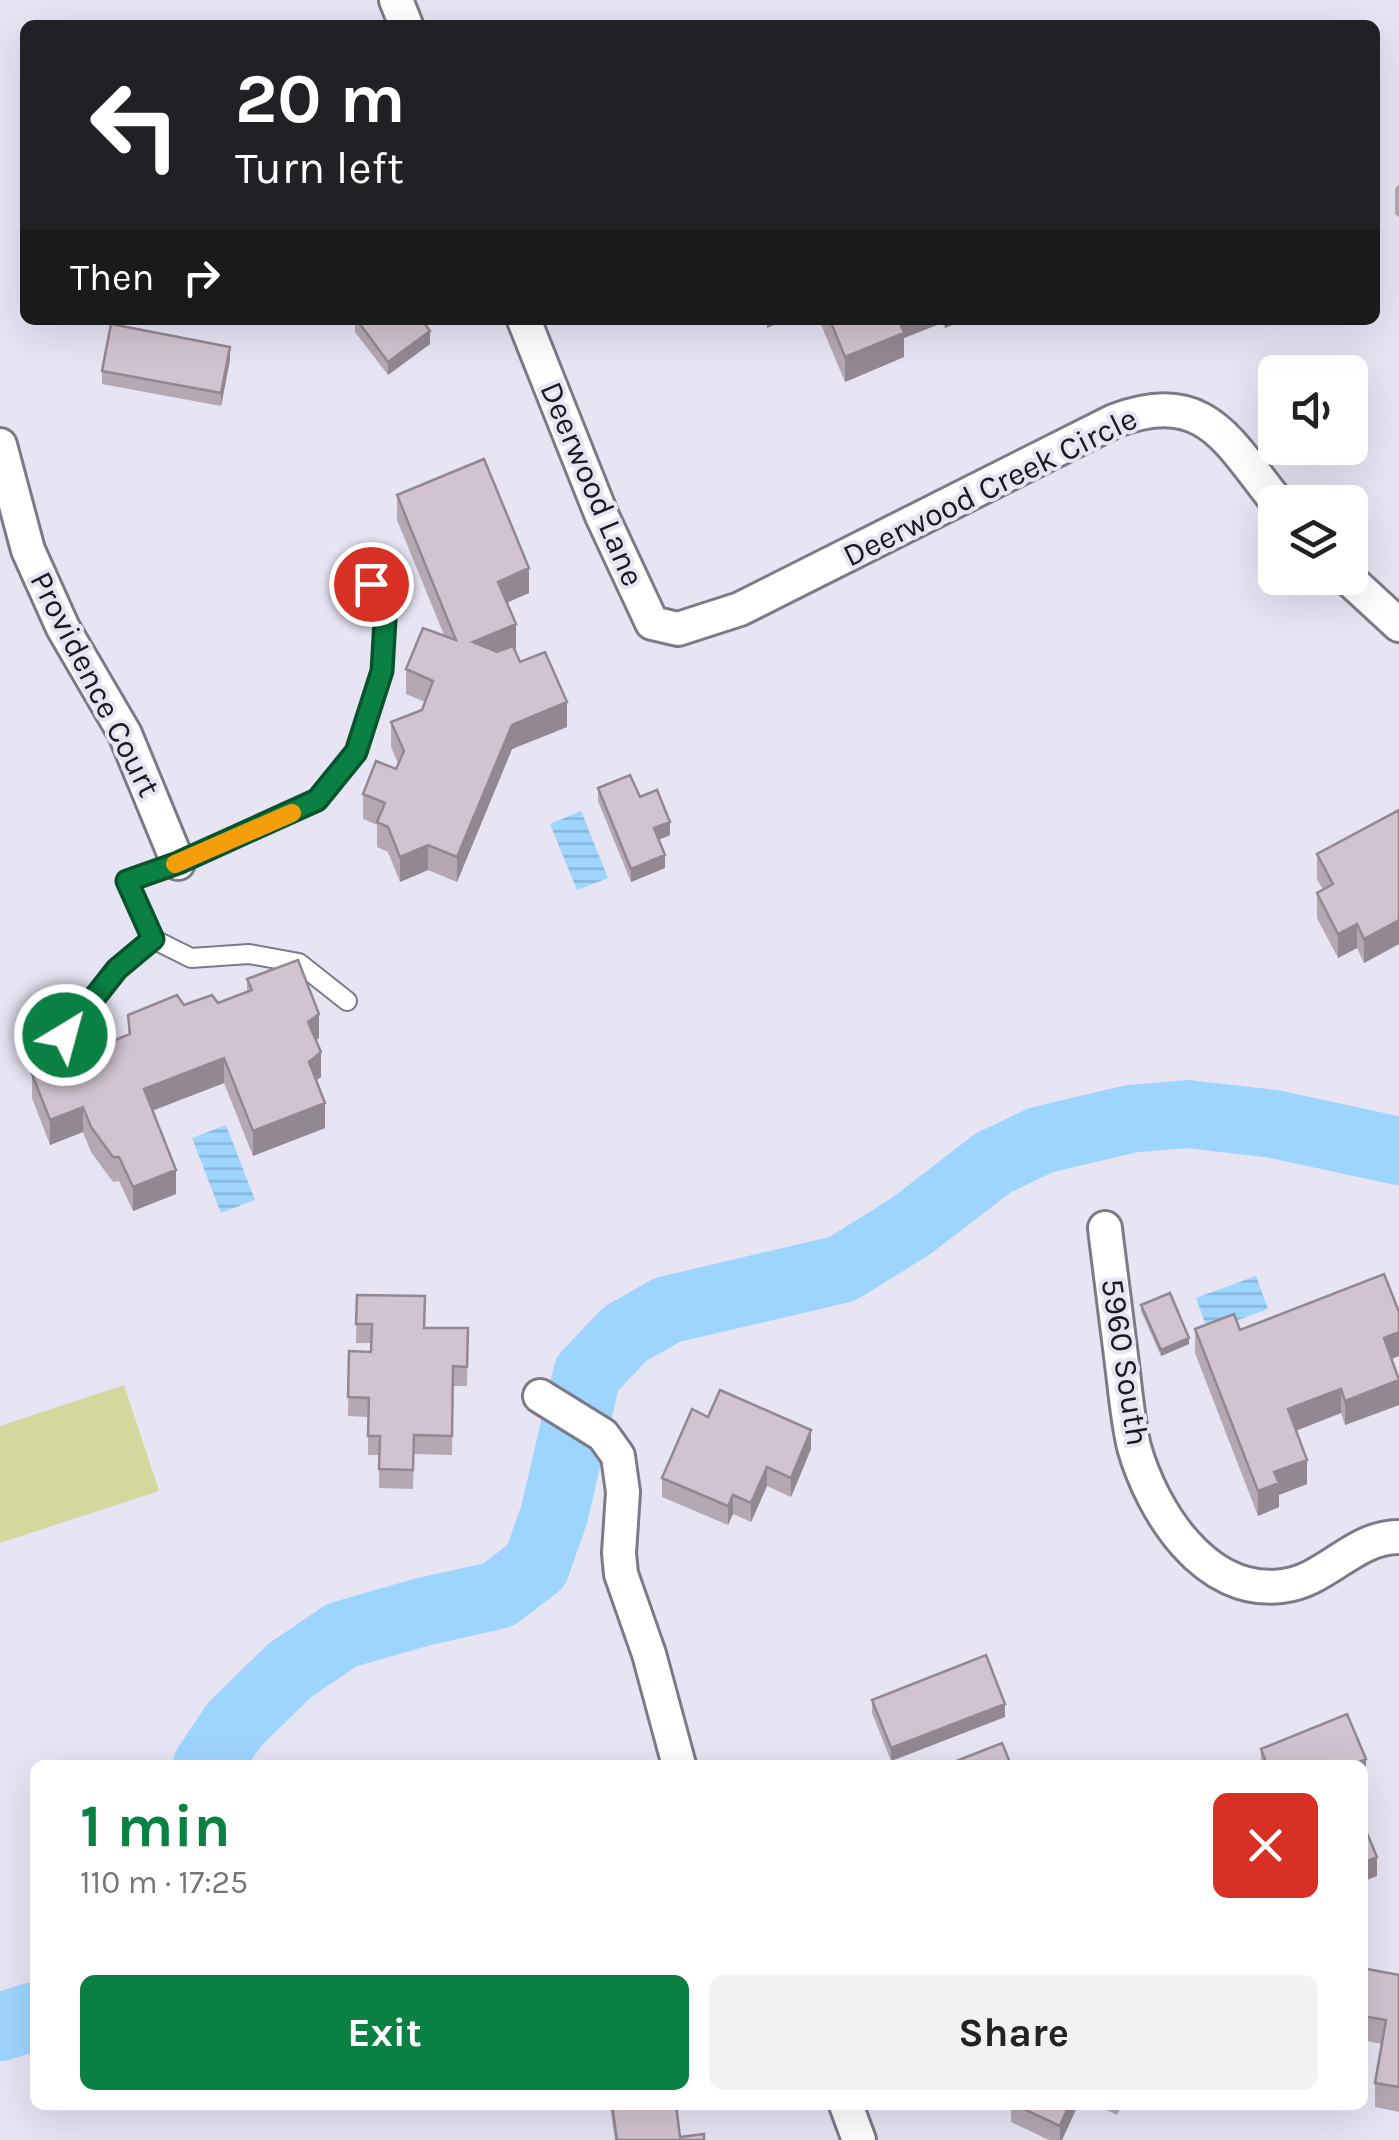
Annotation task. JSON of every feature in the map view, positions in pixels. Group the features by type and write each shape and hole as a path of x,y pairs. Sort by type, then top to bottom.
{"street":[{"name":"Deerwood Lane","path":"526,325 602,516 652,623 678,629"},
{"name":"Deerwood Creek Circle","path":"678,629 740,609 1114,422 1157,408 1202,418 1222,434 1263,485"},
{"name":"Providence Court","path":"0,446 28,550 63,628 125,734 178,863"},
{"path":"1366,595 1399,625"},
{"name":"5960 South","path":"1105,1228 1135,1450 1160,1507 1192,1552 1230,1578 1246,1584 1280,1587 1316,1575 1358,1546 1399,1536"},
{"path":"540,1396 594,1428 618,1456 622,1492 621,1574 649,1654 678,1760"},
{"path":"848,2110 860,2140"}],"lane":[{"path":"347,1001 299,963 249,954 190,958 153,939 127,881 178,863 317,800 356,752 382,671 385,620 371,584"},
{"path":"50,1058 117,969 153,939"}],"green space":[{"path":"124,1385 159,1491 0,1543 0,1426"}],"water":[{"path":"581,811 608,878 577,890 550,824"},
{"path":"226,1125 255,1200 221,1213 192,1138"},
{"path":"1256,1276 1268,1309 1208,1331 1196,1298"}],"building":[{"path":"111,325 230,347 221,393 102,371"},
{"path":"361,325 426,325 430,331 388,362"},
{"path":"832,325 901,325 904,333 845,357"},
{"path":"484,459 529,568 498,582 516,624 473,642 497,652 513,646 520,662 545,652 567,702 512,725 457,857 428,845 400,857 388,827 377,822 385,803 363,794 376,761 396,769 404,751 391,722 422,710 433,681 406,669 423,628 456,640 397,495"},
{"path":"630,775 640,797 657,790 670,822 654,828 665,855 631,869 598,788"},
{"path":"1399,810 1399,920 1364,939 1357,924 1338,934 1317,893 1333,884 1317,854"},
{"path":"298,960 319,1014 308,1022 321,1052 309,1062 325,1103 253,1131 224,1058 144,1089 176,1170 133,1187 119,1157 113,1157 91,1127 83,1107 50,1120 32,1074 130,1034 128,1015 177,995 184,1005 212,995 218,1003 252,990 247,979"},
{"path":"1384,1274 1399,1312 1399,1332 1384,1338 1399,1380 1345,1401 1341,1389 1288,1409 1307,1460 1274,1472 1279,1483 1258,1491 1195,1329 1234,1314 1240,1330"},
{"path":"1170,1293 1189,1338 1161,1350 1141,1305"},
{"path":"357,1295 425,1296 424,1328 468,1328 467,1367 453,1366 452,1436 414,1435 413,1470 379,1469 380,1436 368,1436 369,1398 348,1397 349,1351 371,1352 372,1324 356,1324"},
{"path":"720,1390 811,1430 791,1478 767,1467 751,1503 733,1495 728,1506 662,1478 692,1409 708,1417"},
{"path":"986,1655 1005,1704 891,1748 872,1700"},
{"path":"1347,1714 1366,1759 1265,1760 1261,1749"},
{"path":"1002,1743 1009,1760 959,1760"},
{"path":"1368,1835 1377,1857 1368,1861"},
{"path":"1368,1969 1399,1975 1399,2087 1375,2083 1386,2020 1368,2017"},
{"path":"613,2110 677,2110 680,2137 704,2134 704,2140 617,2140"},
{"path":"1026,2110 1067,2110 1060,2126"}],"waterway":[{"path":"210,1760 234,1725 289,1671 342,1635 498,1595 536,1566 554,1515 587,1374 625,1334 667,1310 842,1269 911,1226 993,1163 1041,1140 1130,1119 1187,1114 1274,1124 1399,1151"},
{"path":"0,2027 30,2018"}],"slow traffic":[{"path":"175,864 292,813"}],"route":[{"path":"65,1035 117,969 153,939 127,881 178,863 317,800 356,752 382,671 385,620 371,584"}]}
